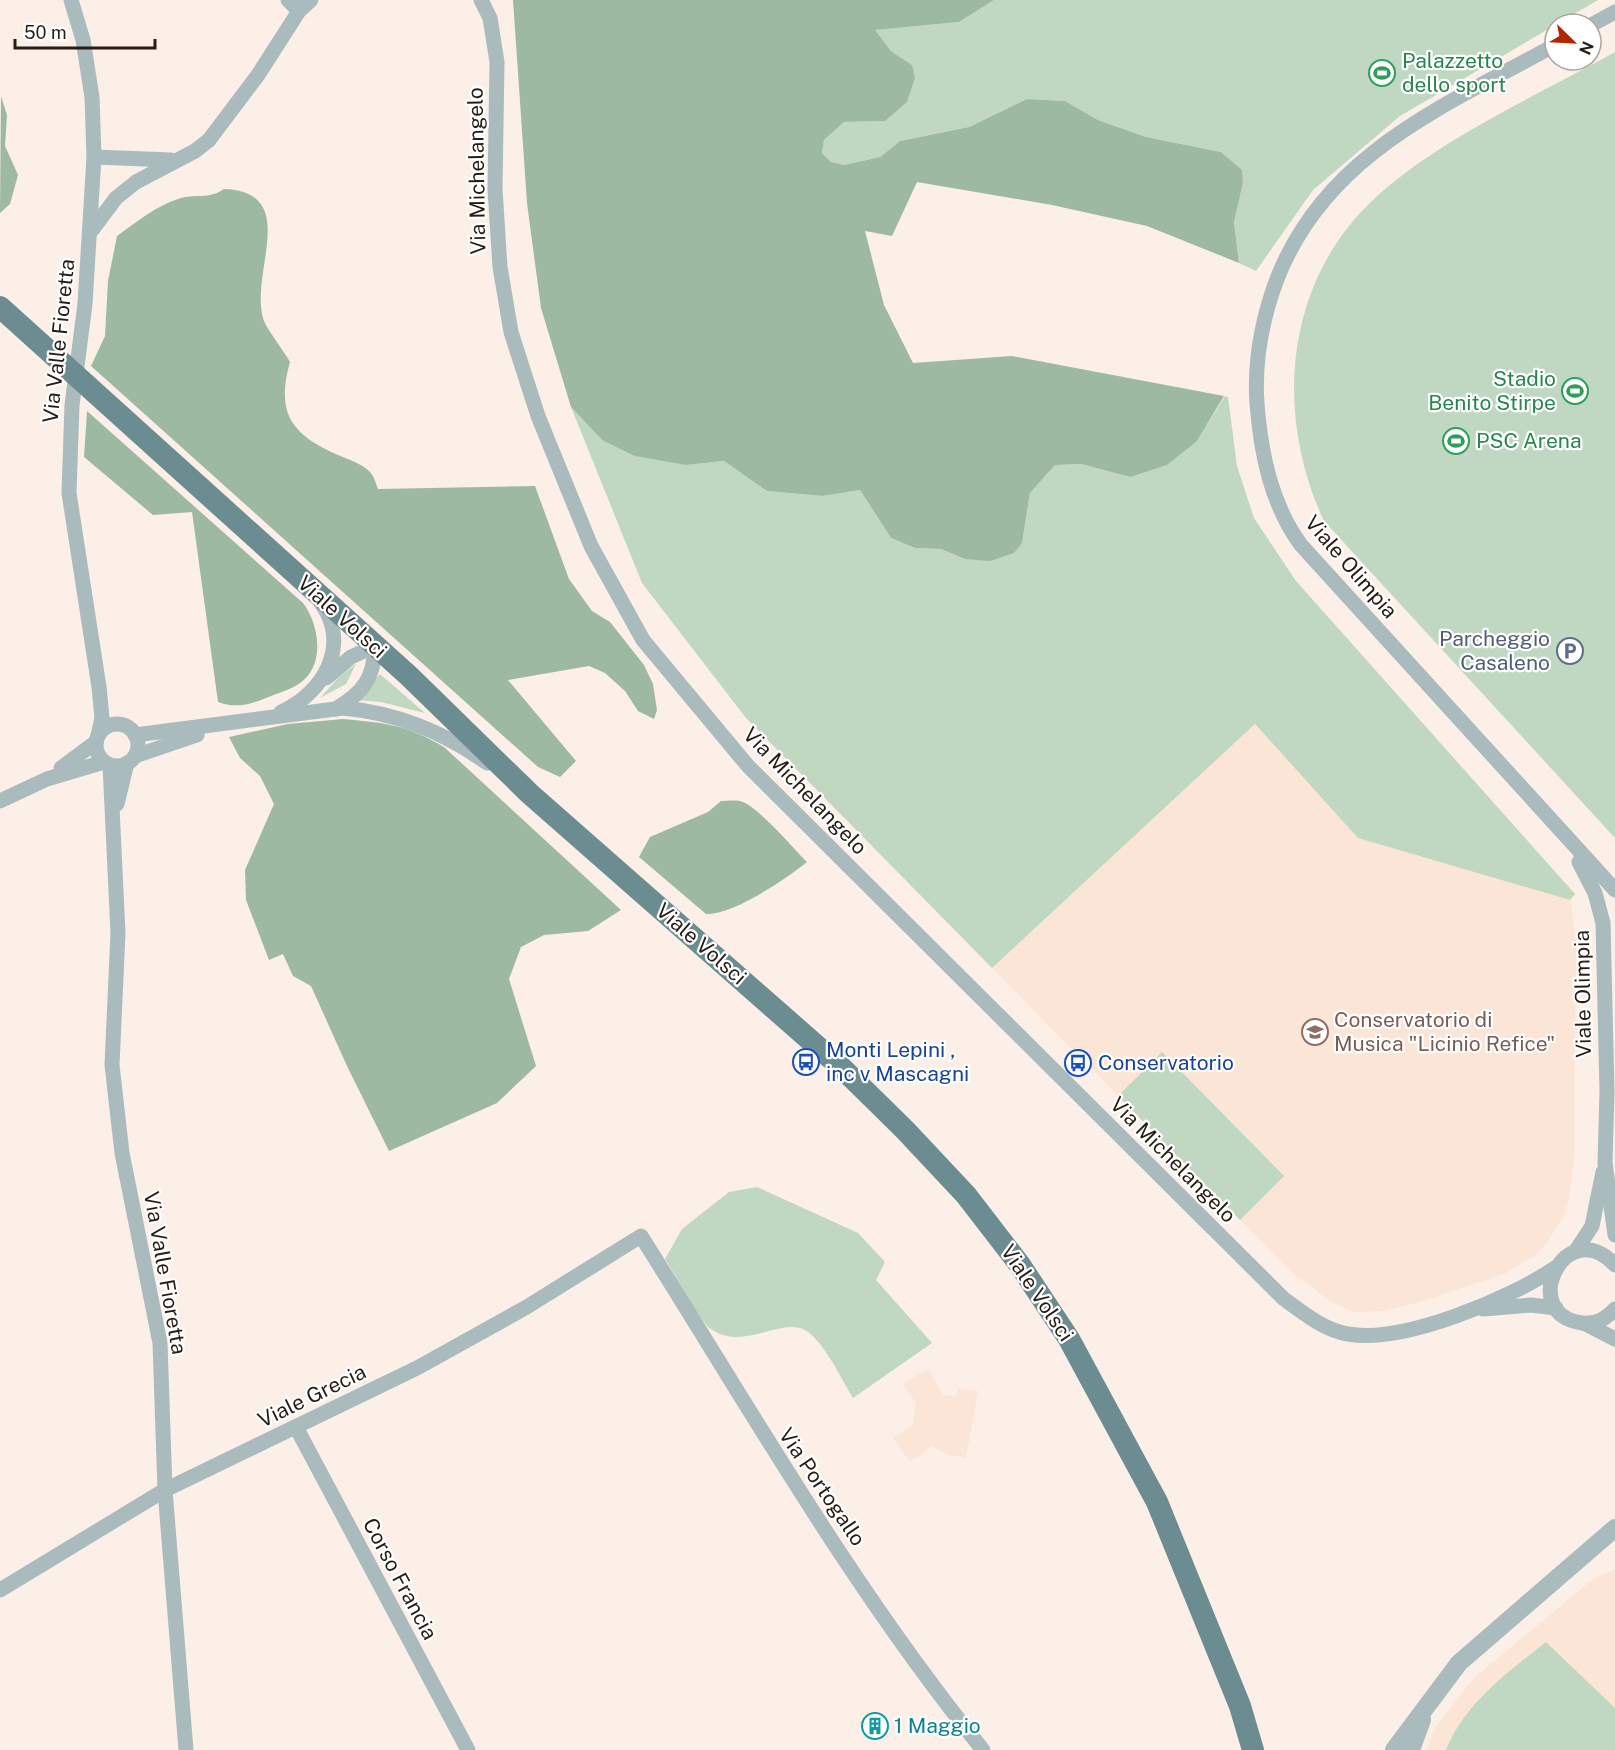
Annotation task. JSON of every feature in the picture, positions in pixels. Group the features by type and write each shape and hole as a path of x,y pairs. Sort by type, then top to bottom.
{"main road":[{"name":"Viale Volsci","path":"0,307 375,646 531,794 843,1069 966,1195 1020,1265 1069,1339 1157,1502 1240,1706 1254,1750"},
{"name":"Viale Volsci","path":"1240,1706 1265,1750"}],"street":[{"name":"Via Valle Fioretta","path":"71,0 82,40 92,97 94,157 86,304 72,405 69,493 99,687 102,718 97,739"},
{"path":"90,232 101,214 116,198 154,170 195,151 219,129 258,75 293,6 311,0"},
{"name":"Via Michelangelo","path":"481,0 490,18 497,62 495,189 500,267 511,332 538,416 591,546 643,640 748,766 1284,1299 1330,1328 1347,1334 1373,1336 1402,1332 1465,1312 1522,1287 1555,1268 1567,1256 1575,1252"},
{"name":"Viale Olimpia","path":"1543,52 1398,133 1368,154 1321,201 1300,230 1272,294 1262,325 1256,389 1263,453 1270,483 1290,530 1561,834 1615,890"},
{"path":"94,157 177,160"},
{"path":"309,586 327,611 334,633 333,653 322,682"},
{"path":"259,719 300,702 351,657 375,646"},
{"path":"336,709 348,702 369,680 375,646"},
{"name":"Via Valle Fioretta","path":"99,687 122,725"},
{"path":"135,735 230,725 336,709 363,710 418,724 460,746 531,794"},
{"path":"46,779 97,739 108,726 122,725 135,735 138,748 131,760"},
{"path":"0,801 46,779 107,763 131,760 230,725"},
{"path":"97,739 98,755 107,763"},
{"name":"Via Valle Fioretta","path":"113,840 118,798 131,760"},
{"name":"Via Valle Fioretta","path":"107,763 118,933 112,1065 122,1153 160,1343 165,1490 186,1750"},
{"name":"Viale Olimpia","path":"1561,834 1587,874 1610,942 1603,1023 1607,1091 1605,1163 1615,1235"},
{"name":"Viale Olimpia","path":"1607,1091 1615,1039"},
{"name":"Viale Olimpia","path":"1575,1252 1592,1226 1605,1163"},
{"name":"Viale Grecia","path":"0,1590 165,1490 435,1358 525,1308 641,1236"},
{"name":"Via Portogallo","path":"641,1236 829,1540 983,1750"},
{"path":"1575,1252 1597,1252 1615,1265"},
{"path":"1555,1268 1550,1288 1556,1308 1564,1316 1586,1323 1615,1339"},
{"name":"Via Michelangelo","path":"1465,1312 1520,1305 1556,1308"},
{"path":"1586,1323 1605,1318 1615,1309"},
{"name":"Corso Francia","path":"296,1427 468,1750"},
{"path":"1394,1750 1459,1663 1615,1528"},
{"path":"1411,1750 1426,1710"}],"shaded area":[{"name":"Conservatorio di Musica \"Licinio Refice\"","path":"1255,724 1358,838 1570,900 1576,937 1574,1157 1569,1199 1564,1216 1546,1244 1534,1256 1504,1274 1416,1303 1382,1311 1353,1312 1330,1301 1294,1274 992,968"},
{"path":"928,1369 943,1395 956,1396 958,1388 978,1391 966,1458 946,1454 931,1446 910,1462 893,1438 913,1425 916,1403 903,1384"},
{"path":"1615,1569 1615,1750 1426,1750 1436,1726 1475,1677 1593,1579"}],"green space":[{"path":"513,0 994,0 959,22 875,30 891,51 912,65 915,78 907,102 885,121 844,122 824,140 822,153 831,162 844,165 880,157 900,141 969,127 1027,99 1065,101 1098,120 1146,137 1221,152 1242,170 1243,183 1234,222 1239,263 1147,226 1052,205 917,182 892,236 865,231 884,305 913,363 1012,356 1224,396 1197,441 1167,465 1130,477 1081,464 1055,465 1030,493 1022,543 1014,553 990,561 965,559 941,549 915,548 891,538 860,490 822,496 767,491 724,461 686,465 635,456 602,440 571,407 541,308 527,203"},
{"path":"994,0 1598,0 1578,12 1543,12 1543,32 1400,116 1313,190 1256,271 1239,263 1234,222 1243,183 1241,170 1221,152 1146,137 1098,120 1065,101 1027,99 969,127 900,141 880,157 844,165 831,162 822,153 824,140 844,122 885,121 912,65 891,51 874,30 959,22"},
{"name":"PSC Arena","path":"1615,52 1615,838 1324,521 1308,480 1298,437 1294,394 1297,351 1306,309 1322,269 1345,232 1375,198 1429,156 1490,119 1578,72 1603,72 1603,58"},
{"path":"1,96 7,115 5,146 18,175 10,204 0,213"},
{"path":"224,189 247,193 261,204 267,219 268,237 261,299 263,318 290,362 286,379 286,408 298,430 322,447 367,469 373,476 378,489 535,486 569,579 592,611 610,622 644,665 653,684 657,710 654,719 638,711 625,691 605,673 589,666 508,680 576,761 560,777 538,767 91,366 105,336 108,281 117,236 146,215 170,202 184,197 213,194"},
{"path":"1225,396 1228,397 1237,466 1254,518 1296,581 1575,894 1570,900 1358,838 1255,724 992,968 746,718 642,583 571,407 602,440 686,465 724,461 767,491 822,496 860,490 891,538 915,548 941,549 965,559 1022,543 1030,493 1055,465 1081,464 1130,477 1197,441"},
{"path":"87,411 303,603 309,612 316,633 317,655 314,666 300,683 251,703 231,705 218,702 192,512 153,515 84,457"},
{"path":"356,664 346,684 320,698 339,677"},
{"path":"380,674 425,713 381,702 356,700"},
{"path":"343,719 396,726 444,747 621,910 588,931 544,935 521,947 509,979 536,1066 497,1103 389,1151 311,986 293,976 283,954 269,960 246,900 245,870 274,804 260,776 240,758 229,737 288,724"},
{"path":"721,801 740,801 756,810 807,862 773,886 744,902 730,909 706,914 639,857 650,837 708,812"},
{"path":"1162,1052 1284,1176 1240,1220 1118,1096"},
{"path":"757,1187 858,1233 885,1262 876,1280 932,1343 853,1398 819,1342 805,1330 795,1327 784,1328 736,1337 723,1335 711,1329 694,1307 665,1259 682,1229 729,1192"},
{"path":"1546,1642 1615,1708 1615,1750 1446,1750 1464,1718 1488,1690"}],"place":[{"name":"Palazzetto dello sport","path":"1382,73"},
{"name":"Stadio Benito Stirpe","path":"1575,391"},
{"name":"PSC Arena","path":"1456,441"},
{"name":"Parcheggio Casaleno","path":"1570,651"},
{"name":"Conservatorio di Musica \"Licinio Refice\"","path":"1315,1032"},
{"name":"Monti Lepini , inc v Mascagni","path":"806,1062"},
{"name":"Conservatorio","path":"1078,1063"},
{"name":"1 Maggio","path":"875,1726"}]}
